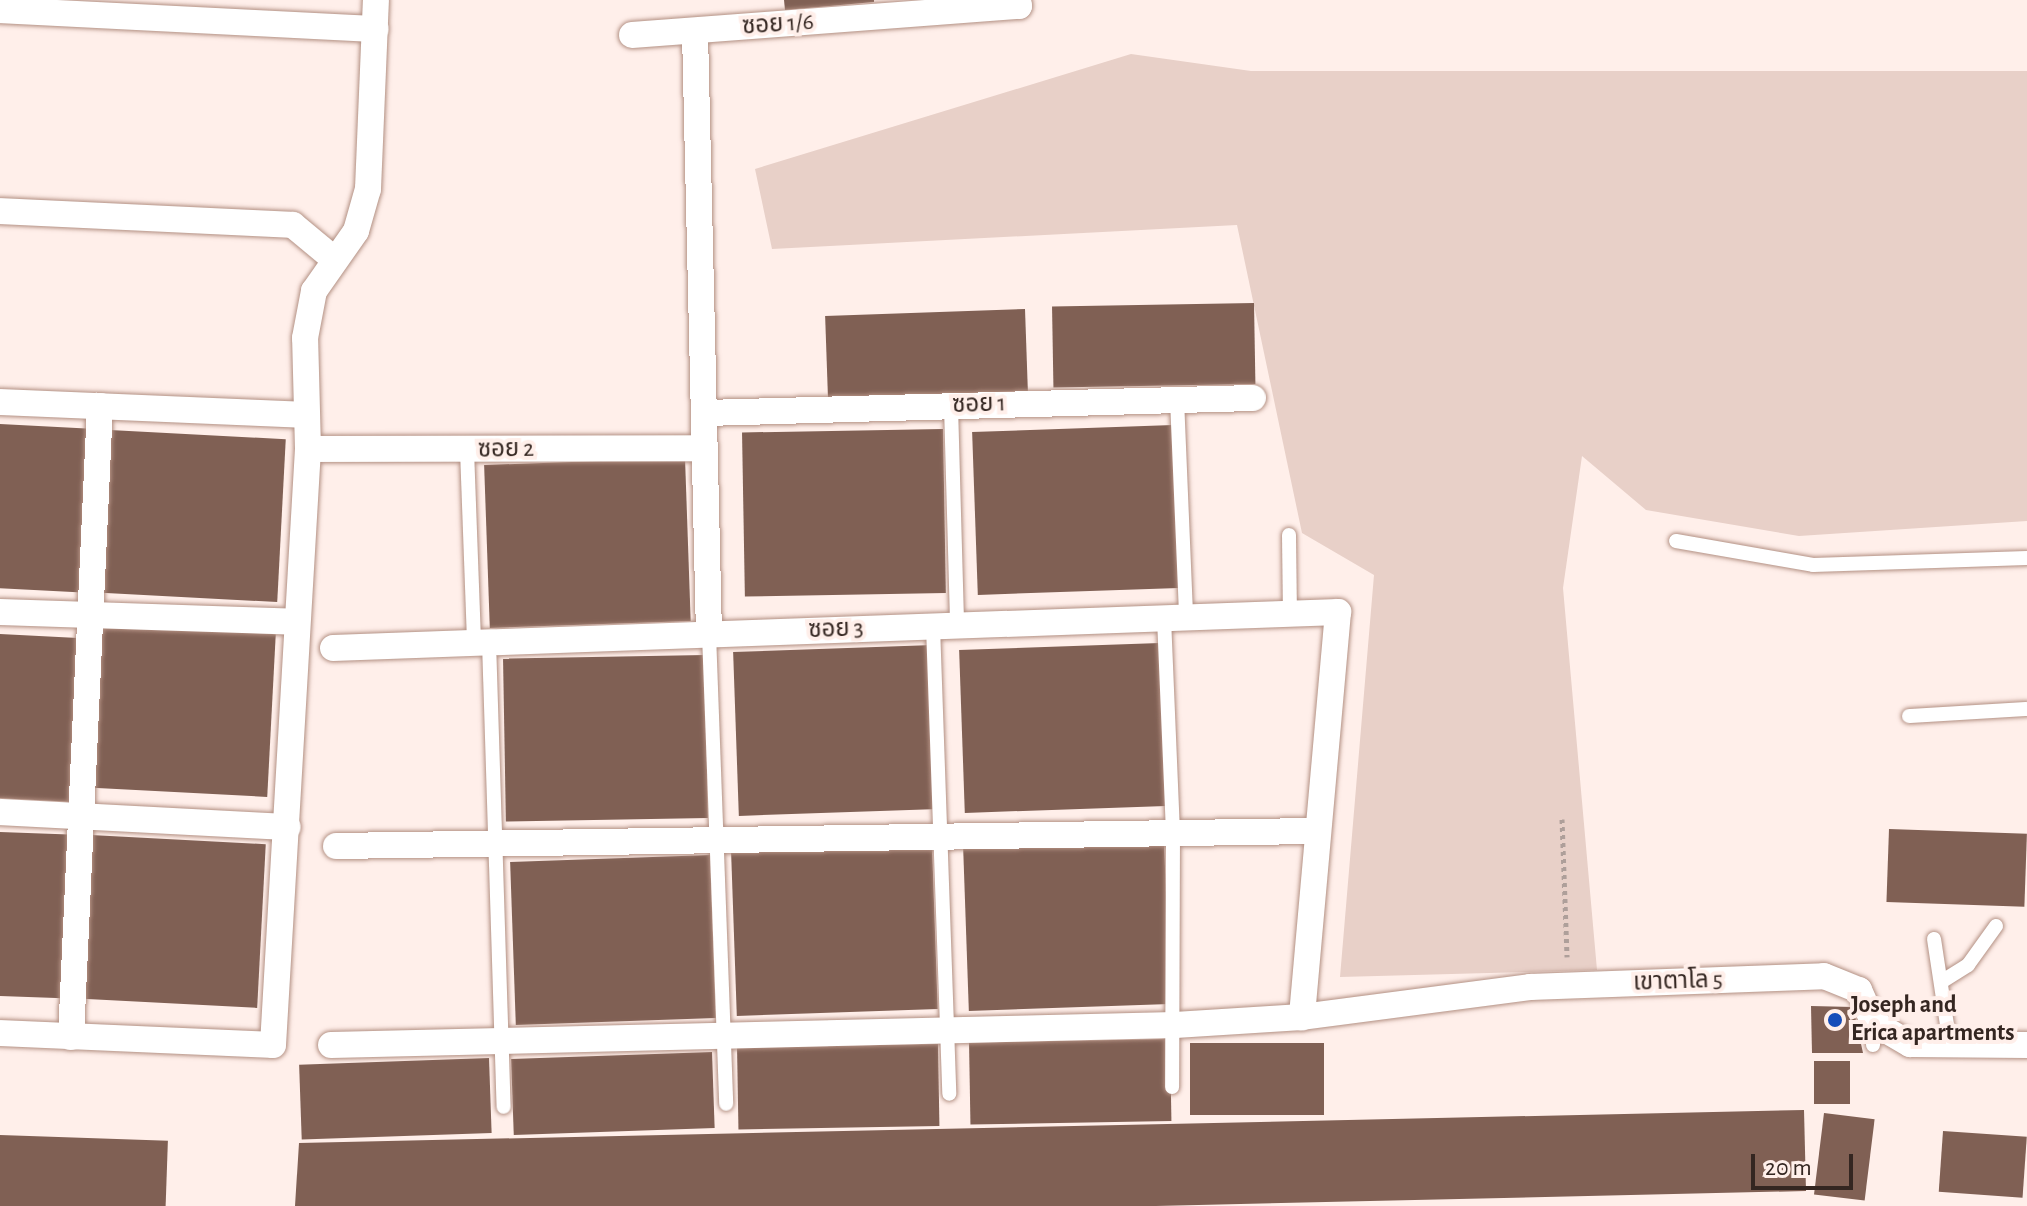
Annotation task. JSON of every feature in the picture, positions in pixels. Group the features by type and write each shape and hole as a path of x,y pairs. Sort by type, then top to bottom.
{"street":[{"path":"0,1033 273,1045 308,449 305,338 314,291 356,231 368,189 376,0"},
{"name":"ซอย 1/6","path":"632,35 695,32 765,13 1019,3"},
{"path":"0,10 376,29"},
{"path":"695,32 709,634"},
{"path":"0,211 293,225 334,259"},
{"name":"ซอย 1","path":"705,413 1253,398"},
{"path":"0,402 307,415"},
{"path":"71,1037 100,406"},
{"name":"ซอย 2","path":"308,449 705,448"},
{"path":"0,612 296,622"},
{"name":"ซอย 3","path":"333,648 1338,612 1317,831"},
{"path":"0,812 288,827"},
{"path":"336,846 1317,831 1302,1017"},
{"name":"เขาตาโล 5","path":"331,1045 503,1038 1175,1025 1302,1017 1568,986 1824,976 1859,990 1874,1034 1910,1044 2027,1045"}],"lane":[{"path":"1172,1087 1175,1025 1173,833 1177,399"},
{"path":"949,1094 951,1029 944,837 945,626 951,406"},
{"path":"467,450 481,642 503,1038 504,1107"},
{"path":"1289,535 1290,613"},
{"path":"1676,541 1813,565 2027,558"},
{"path":"709,634 720,840 722,1034 726,1104"},
{"path":"1909,716 2027,709"},
{"path":"1941,982 1968,965 1996,926"},
{"path":"1934,939 1950,1045"}],"path":[{"path":"1562,819 1568,986"}],"shaded area":[{"path":"1131,54 1251,71 2027,71 2027,521 1799,536 1646,510 1582,456 1563,588 1597,970 1340,977 1374,575 1302,533 1237,225 772,249 755,169"}],"building":[{"path":"784,0 874,0 874,2 785,10"},
{"path":"1254,303 1255,384 1053,388 1052,307"},
{"path":"1025,309 1028,391 828,398 825,316"},
{"path":"0,424 91,429 82,593 0,588"},
{"path":"1173,425 1179,588 978,595 972,432"},
{"path":"943,429 946,593 745,596 742,433"},
{"path":"110,430 286,439 277,602 101,593"},
{"path":"685,458 691,621 490,628 484,465"},
{"path":"101,625 276,634 267,797 92,788"},
{"path":"0,634 78,638 69,802 0,798"},
{"path":"1160,643 1166,806 965,813 959,650"},
{"path":"933,645 939,809 739,816 733,652"},
{"path":"705,655 708,818 506,822 503,659"},
{"path":"1889,829 2027,834 2024,907 1886,902"},
{"path":"0,832 69,834 63,998 0,996"},
{"path":"91,835 266,844 257,1008 82,999"},
{"path":"1164,840 1170,1004 969,1011 963,847"},
{"path":"932,846 938,1009 737,1016 731,853"},
{"path":"710,855 716,1018 516,1025 510,862"},
{"name":"Joseph and Erica apartments","path":"1811,1006 1853,1007 1863,1053 1812,1053"},
{"path":"1170,1039 1171,1121 970,1124 969,1043"},
{"path":"1190,1043 1324,1043 1324,1115 1190,1115"},
{"path":"938,1044 939,1126 738,1129 737,1048"},
{"path":"712,1052 715,1128 514,1135 511,1059"},
{"path":"489,1058 492,1133 302,1140 299,1065"},
{"path":"1814,1061 1850,1061 1850,1104 1814,1104"},
{"path":"1804,1110 1806,1191 1156,1206 295,1206 299,1143"},
{"path":"1824,1113 1875,1119 1865,1201 1814,1194"},
{"path":"1943,1131 2027,1137 2023,1198 1939,1192"},
{"path":"0,1135 168,1141 166,1206 0,1206"}],"place":[{"name":"Joseph and Erica apartments","path":"1835,1020"}]}
